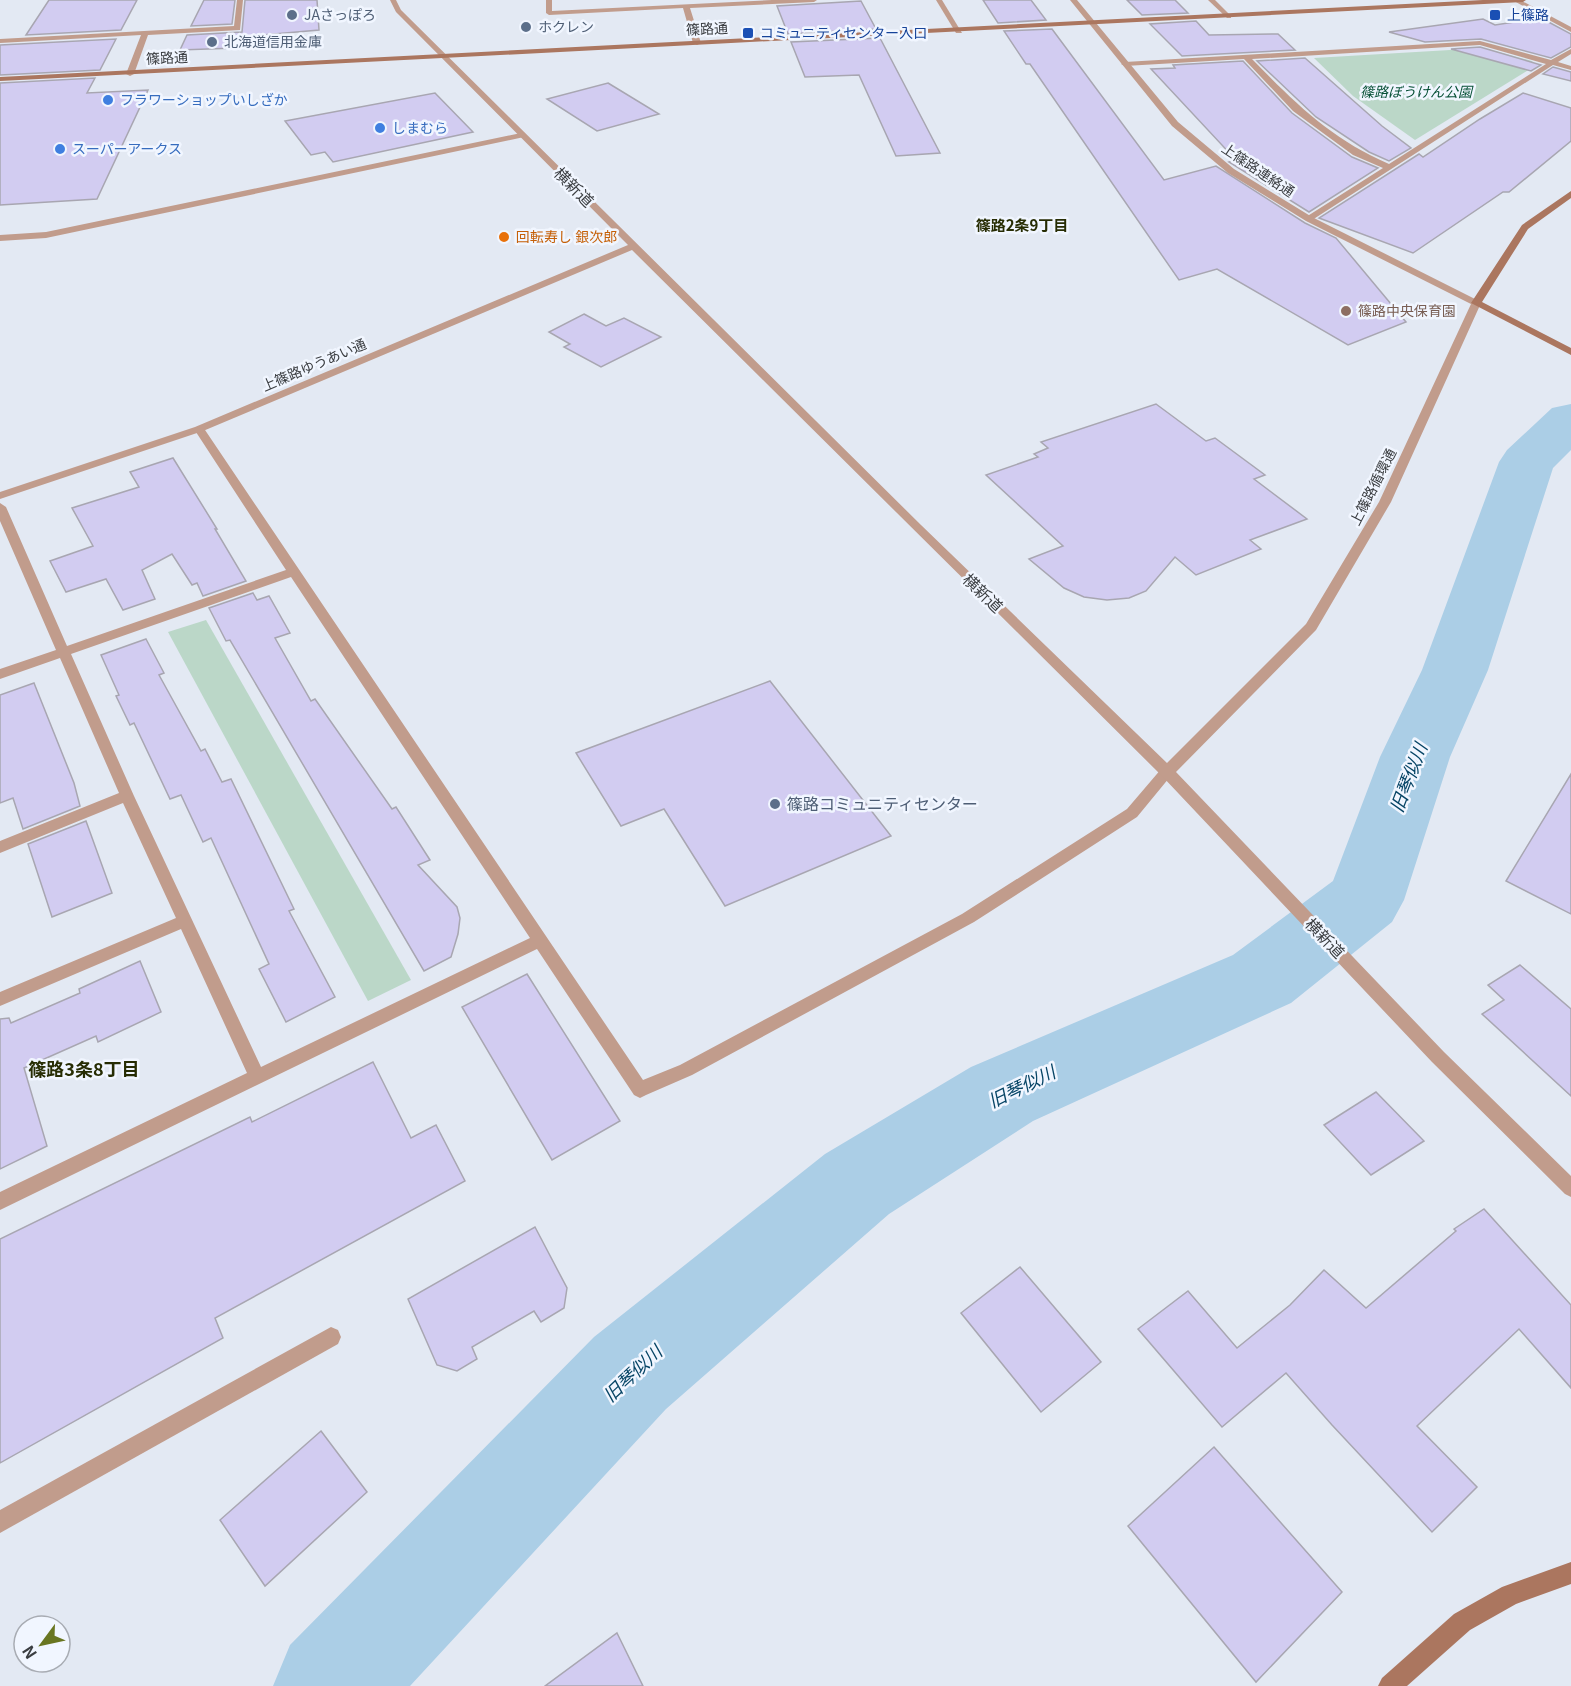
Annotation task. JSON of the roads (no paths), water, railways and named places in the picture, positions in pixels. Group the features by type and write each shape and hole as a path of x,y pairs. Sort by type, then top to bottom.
{"main road":[{"name":"篠路通","path":"0,79 1522,0"},
{"name":"上篠路循環通","path":"1476,303 1526,227 1571,195"},
{"path":"1476,303 1571,352"},
{"path":"1390,1686 1462,1622 1510,1595 1571,1573"}],"street":[{"path":"0,41 237,28 240,0"},
{"name":"横新道","path":"393,0 398,11 521,135 1167,772 1401,1018 1571,1188"},
{"path":"549,0 549,13 814,0"},
{"path":"939,0 958,31"},
{"name":"上篠路連絡通","path":"1072,0 1175,124 1231,171 1309,219 1476,303"},
{"path":"1211,0 1229,17"},
{"path":"1515,0 1571,30"},
{"path":"686,6 697,43"},
{"path":"130,74 145,33"},
{"path":"1125,64 1480,43 1571,68"},
{"path":"1309,219 1571,51"},
{"path":"1246,57 1296,109 1356,153 1389,167"},
{"path":"0,238 46,235 521,135"},
{"name":"上篠路ゆうあい通","path":"0,496 200,429 633,246"},
{"name":"上篠路循環通","path":"541,940 640,1090 686,1070 968,918 1132,813 1167,772 1311,627 1385,502 1476,303"},
{"path":"0,1201 541,940 200,429"},
{"path":"0,507 127,796 257,1076"},
{"path":"0,674 295,571"},
{"path":"0,846 127,796"},
{"path":"0,999 186,920"},
{"path":"0,1522 332,1337"}],"waterway":[{"name":"旧琴似川","path":"331,1686 630,1373 857,1184 1002,1094 1262,979 1365,900 1415,757 1455,670 1527,462 1571,420"}],"place":[{"name":"JAさっぽろ","path":"292,15"},
{"name":"上篠路","path":"1495,15"},
{"name":"ホクレン","path":"526,27"},
{"name":"コミュニティセンター入口","path":"748,33"},
{"name":"北海道信用金庫","path":"212,42"},
{"name":"フラワーショップいしざか","path":"108,100"},
{"name":"しまむら","path":"380,128"},
{"name":"スーパーアークス","path":"60,149"},
{"name":"回転寿し 銀次郎","path":"504,237"},
{"name":"篠路中央保育園","path":"1346,311"},
{"name":"篠路コミュニティセンター","path":"775,804"}],"district":[{"name":"篠路2条9丁目","path":"1022,226"},
{"name":"篠路3条8丁目","path":"84,1070"}],"park label":[{"name":"篠路ぼうけん公園","path":"1416,92"}]}
